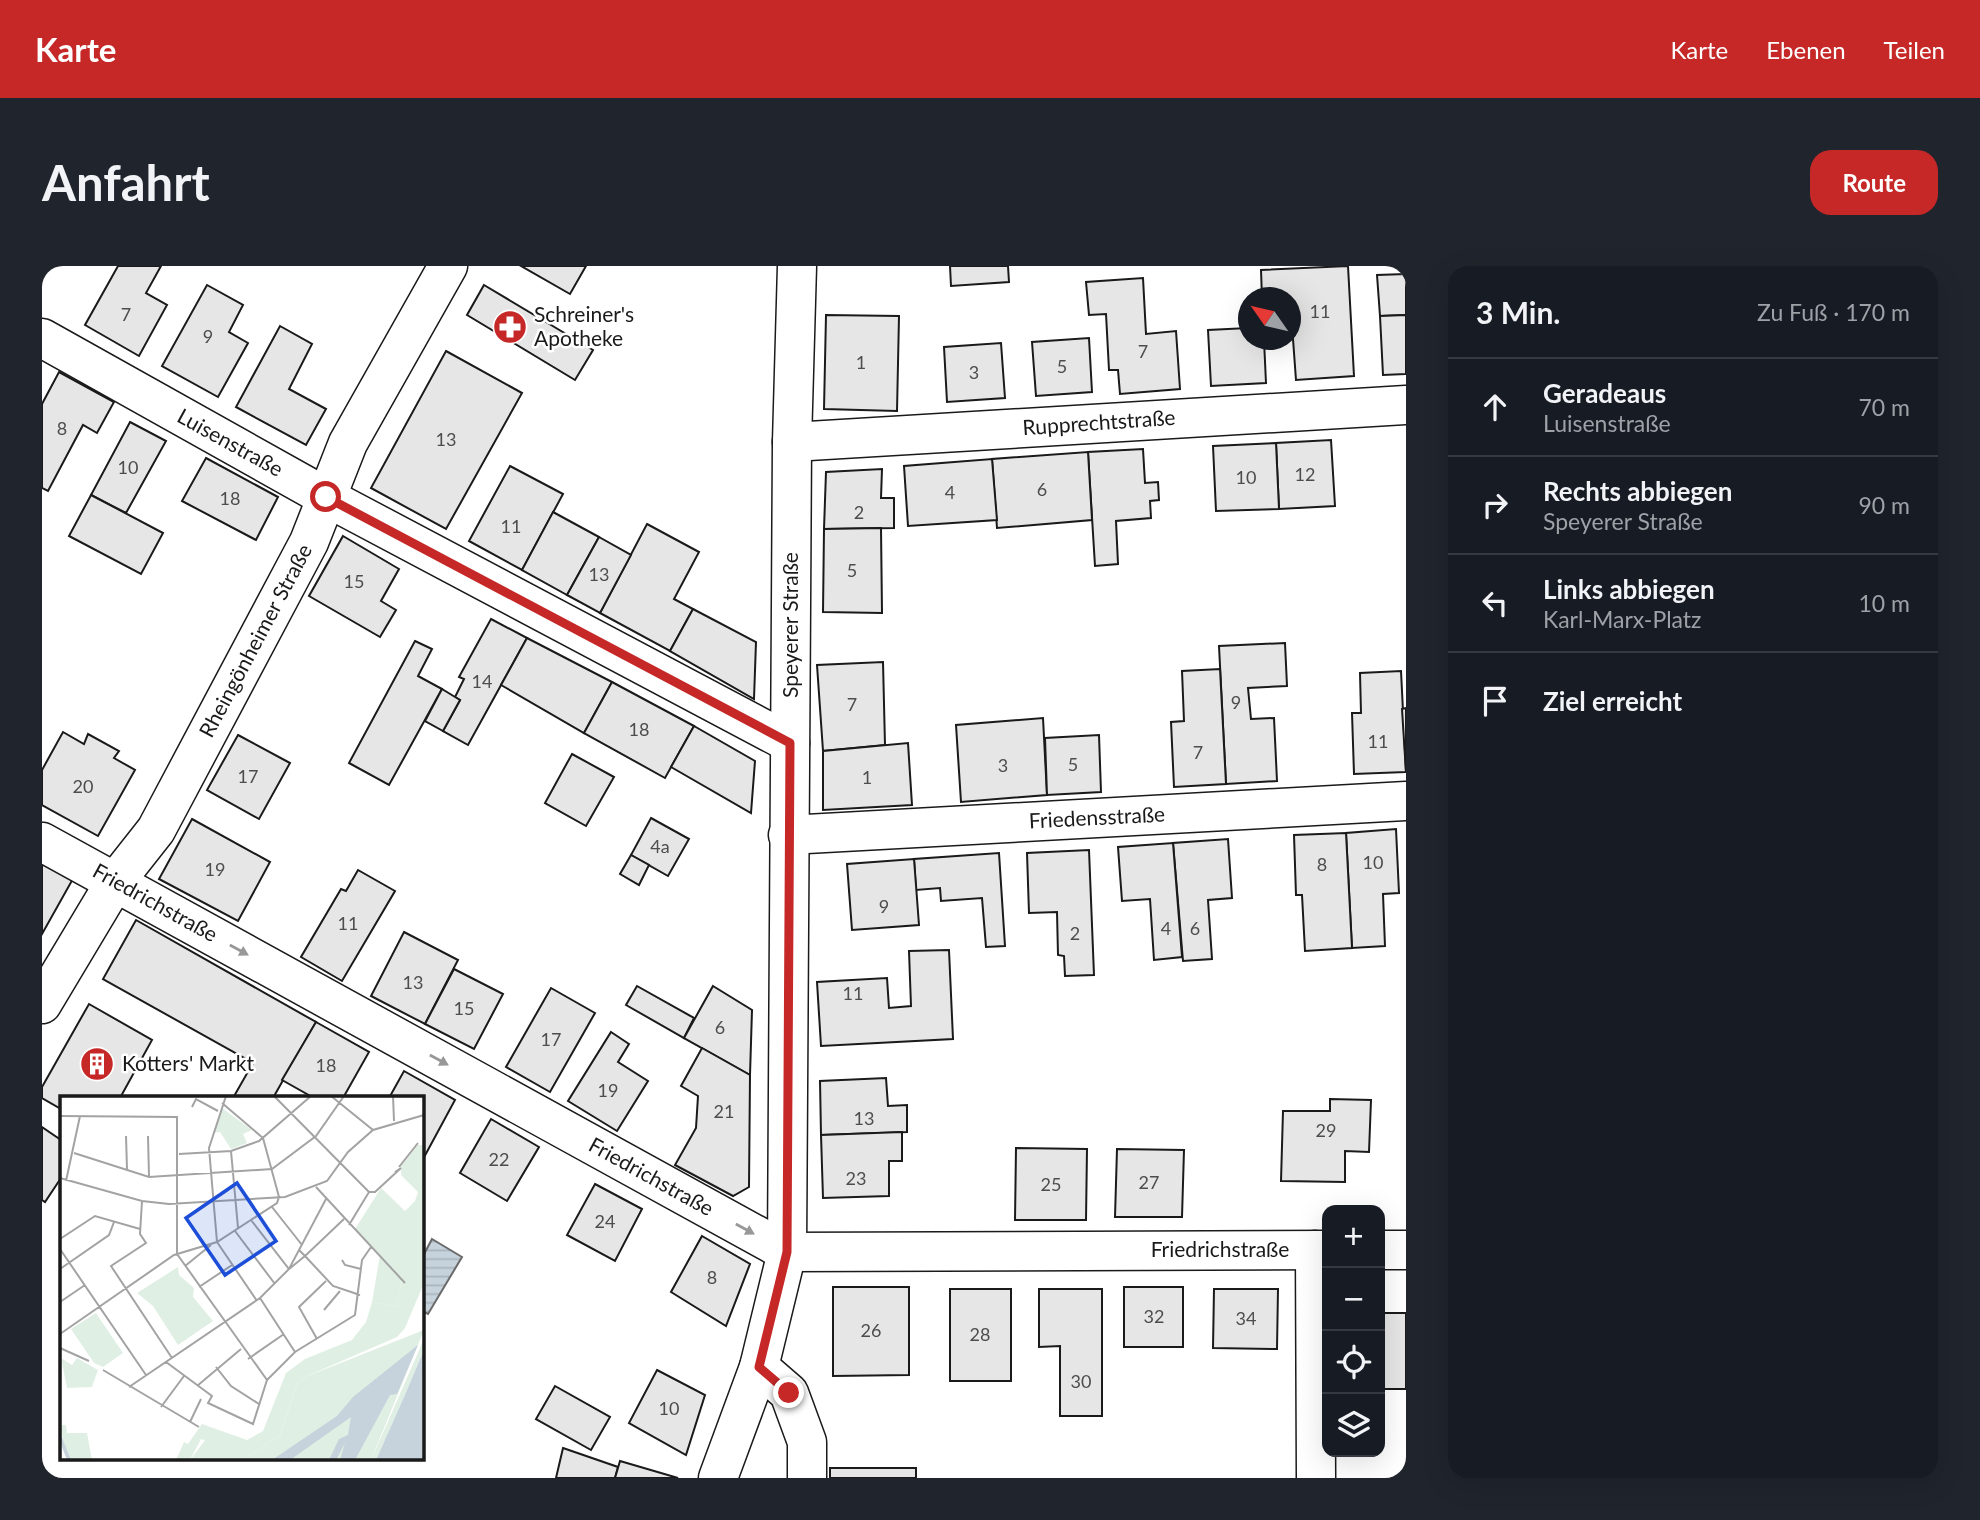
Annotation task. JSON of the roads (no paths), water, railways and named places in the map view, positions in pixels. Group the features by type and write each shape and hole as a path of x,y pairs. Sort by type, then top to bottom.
{"street":[{"name":"Rheingönheimer Straße","path":"42,1004 115,881 156,830 309,542 348,443 448,266"},
{"name":"Speyerer Straße","path":"718,1478 759,1367 787,1252 788,835 792,442 797,266"},
{"name":"Luisenstraße","path":"42,338 326,497 790,743"},
{"name":"Rupprechtstraße","path":"792,442 1406,405"},
{"name":"Friedensstraße","path":"788,835 1406,801"},
{"name":"Friedrichstraße","path":"42,842 787,1252 1321,1250"},
{"path":"1316,1478 1321,1250"},
{"path":"1385,1250 1406,1250"},
{"path":"759,1367 789,1393 807,1442 807,1478"}],"place":[{"name":"Schreiner's Apotheke","path":"510,327"},
{"name":"Kotters' Markt","path":"97,1064"}]}
